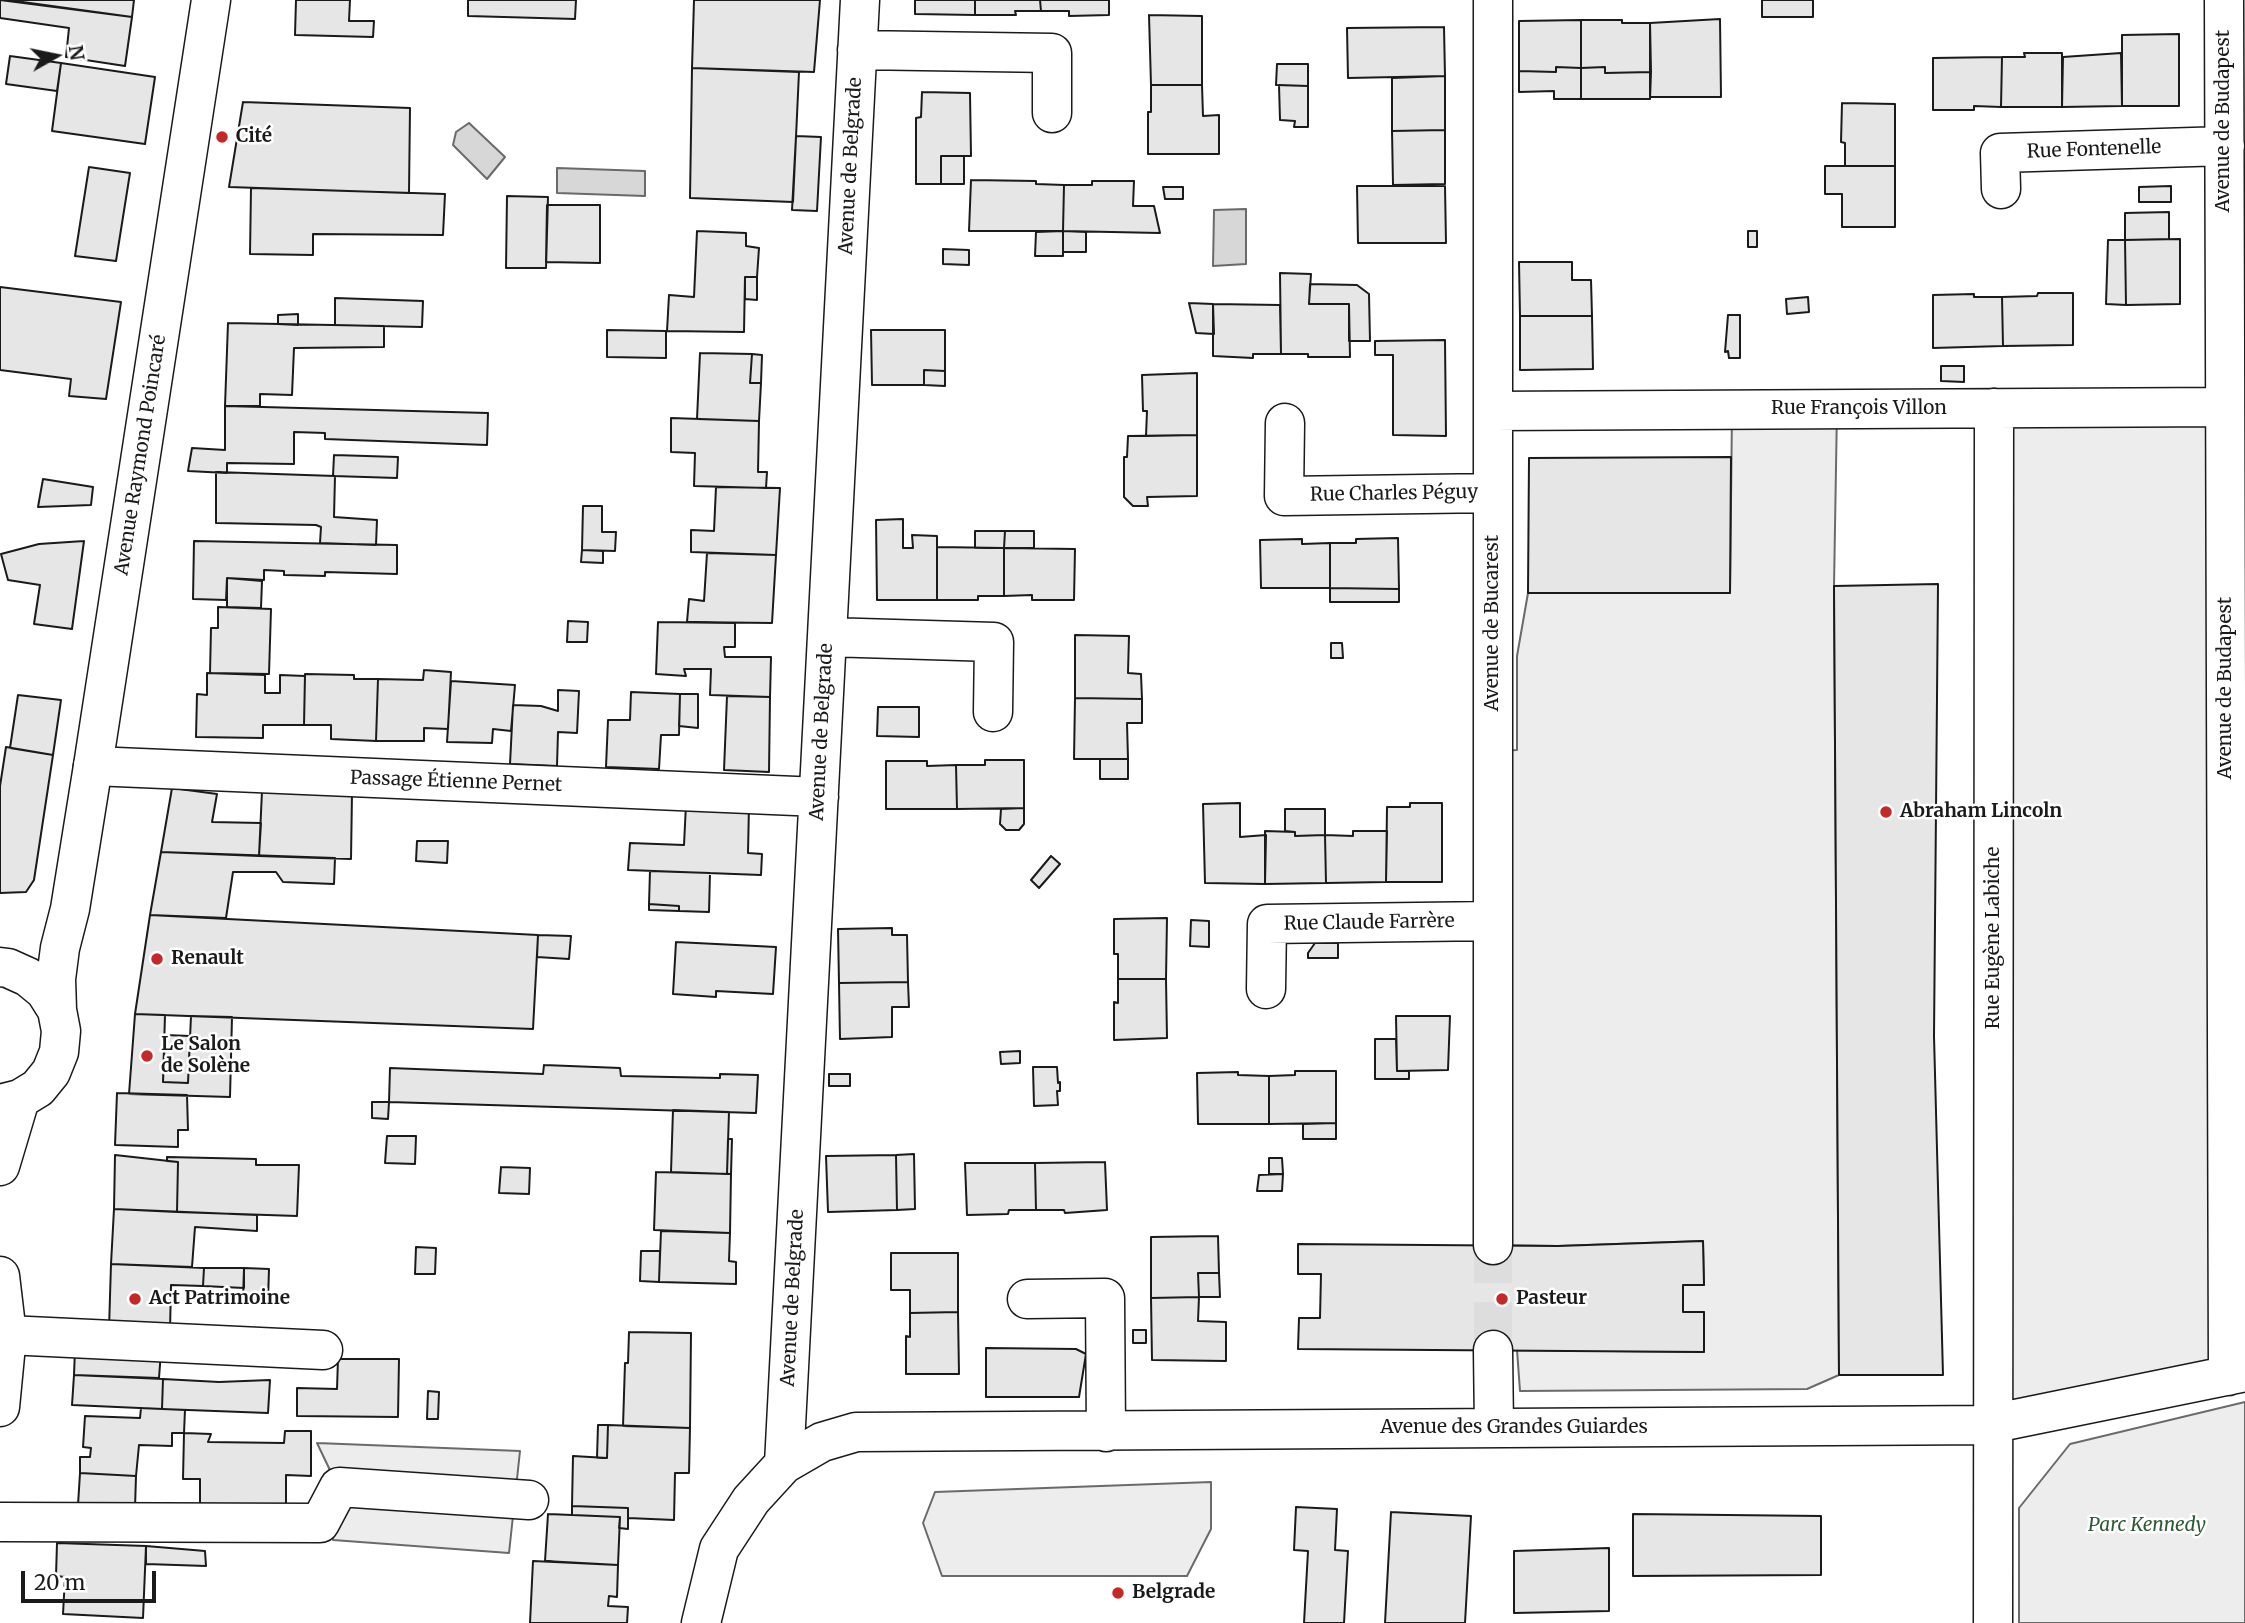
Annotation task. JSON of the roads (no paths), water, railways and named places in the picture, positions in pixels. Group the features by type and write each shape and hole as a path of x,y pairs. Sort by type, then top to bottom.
{"street":[{"name":"Avenue Raymond Poincaré","path":"10,1102 38,1088 51,1072 59,1052 61,1031 56,979 60,948 70,909 93,766 211,0"},
{"name":"Avenue de Belgrade","path":"784,1464 860,0"},
{"name":"Avenue de Bucarest","path":"1493,0 1493,1245"},
{"name":"Avenue de Budapest","path":"2224,0 2225,146 2235,282 2225,407 2236,868 2237,1374"},
{"path":"857,50 1052,53 1052,113"},
{"name":"Rue Fontenelle","path":"2001,189 2000,153 2225,146"},
{"name":"Rue François Villon","path":"1493,411 2225,407"},
{"name":"Rue Eugène Labiche","path":"1993,1623 1994,408"},
{"name":"Rue Charles Péguy","path":"1285,424 1284,496 1493,493"},
{"path":"827,637 994,642 993,712"},
{"name":"Passage Étienne Pernet","path":"93,766 819,797"},
{"path":"57,1010 45,991 28,977 4,967 70,909"},
{"name":"Rue Claude Farrère","path":"1266,989 1268,924 1493,922"},
{"path":"0,1166 10,1102"},
{"path":"0,1276 7,1335 0,1406"},
{"path":"1027,1299 1105,1298 1106,1432"},
{"path":"7,1335 323,1350"},
{"path":"1493,1350 1493,1428"},
{"name":"Avenue des Grandes Guiardes","path":"701,1623 719,1549 751,1500 784,1464 822,1442 856,1432 1993,1425 2237,1374"},
{"path":"0,1521 320,1523 338,1487 529,1500"}],"tunnel":[{"path":"1493,1245 1493,1350"}],"place":[{"name":"Cité","path":"222,137"},
{"name":"Abraham Lincoln","path":"1886,812"},
{"name":"Renault","path":"157,959"},
{"name":"Le Salon de Solène","path":"147,1056"},
{"name":"Act Patrimoine","path":"135,1299"},
{"name":"Pasteur","path":"1502,1299"},
{"name":"Belgrade","path":"1118,1593"}],"park label":[{"name":"Parc Kennedy","path":"2147,1526"}]}
